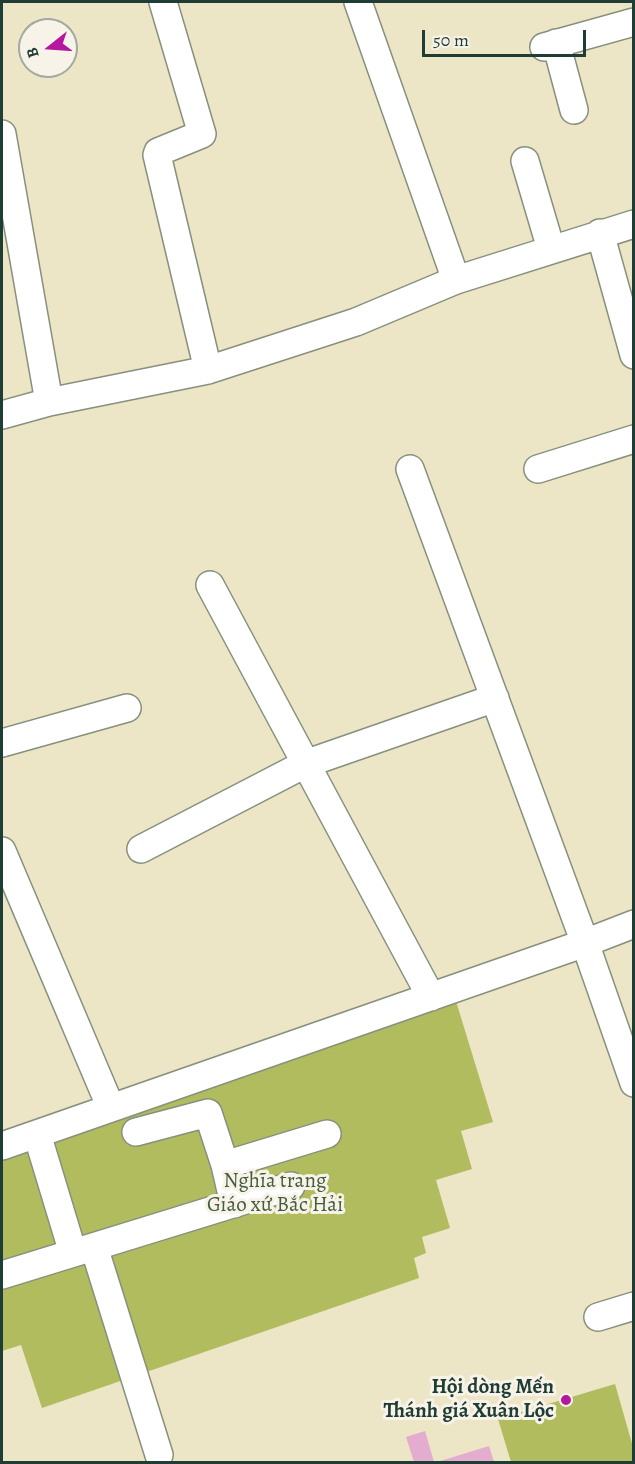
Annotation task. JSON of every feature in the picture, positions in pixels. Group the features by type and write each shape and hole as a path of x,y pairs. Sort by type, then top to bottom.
{"street":[{"path":"163,2 202,131 200,135 158,152 157,155 208,370"},
{"path":"358,2 456,280"},
{"path":"574,110 550,45 633,22"},
{"path":"2,134 49,402"},
{"path":"525,161 552,249"},
{"path":"2,415 49,402 208,370 356,322 456,280 633,224"},
{"path":"600,233 633,355"},
{"path":"538,469 633,439"},
{"path":"410,469 585,943 633,1083"},
{"path":"210,585 430,997"},
{"path":"141,849 305,764 495,698"},
{"path":"2,744 127,708"},
{"path":"2,851 111,1108"},
{"path":"2,1146 585,943 633,924"},
{"path":"136,1132 208,1113 225,1165 234,1204"},
{"path":"37,1134 159,1455"},
{"path":"225,1165 327,1134"},
{"path":"2,1275 291,1186"},
{"path":"598,1317 633,1306"}],"green space":[{"name":"Nghĩa trang Giáo xứ Bắc Hải","path":"455,998 493,1122 461,1131 472,1169 436,1180 450,1228 422,1237 426,1253 414,1258 419,1278 42,1408 21,1345 2,1351 2,1156"},
{"path":"615,1384 633,1447 633,1462 511,1462 498,1419"}],"building":[{"path":"425,1431 434,1462 414,1462 406,1437"},
{"path":"489,1446 494,1462 437,1462"}],"place":[{"name":"Hội dòng Mến Thánh giá Xuân Lộc","path":"566,1400"}]}
